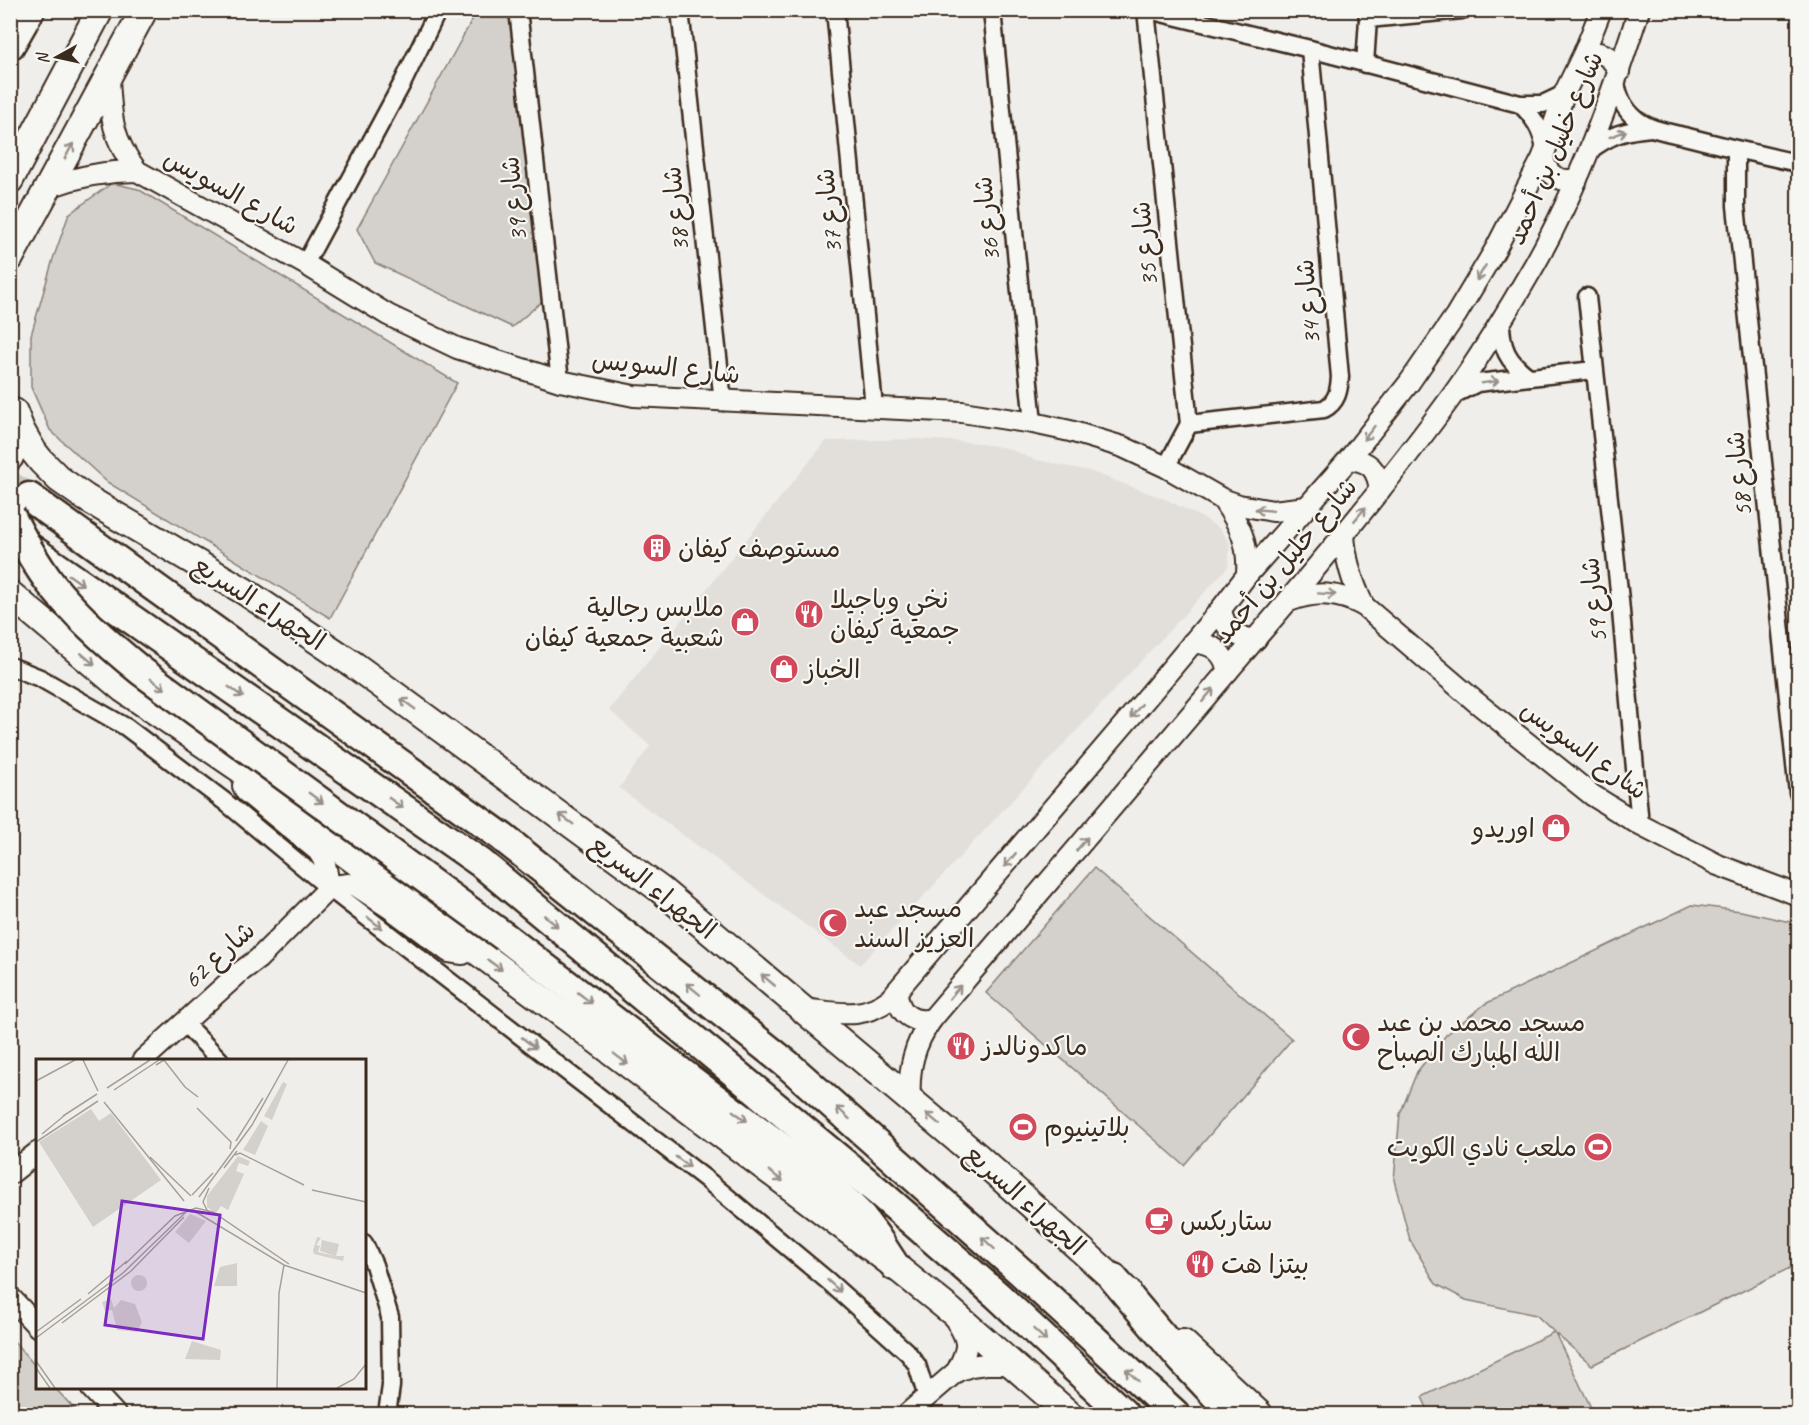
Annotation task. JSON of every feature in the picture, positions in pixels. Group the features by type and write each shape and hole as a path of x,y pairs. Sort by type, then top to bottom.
{"highway":[{"path":"10,45 30,10"},
{"path":"20,506 40,568 50,583 103,640 151,678 505,937 821,1177 858,1213 895,1266"},
{"name":"الجهراء السريع","path":"20,506 502,837 788,1065 1021,1272 1175,1414"},
{"path":"10,535 481,863 881,1194 997,1295 1124,1414"},
{"path":"1113,1278 1182,1360 1233,1414"}],"main road":[{"path":"10,180 100,10"},
{"path":"10,258 144,10"},
{"path":"10,143 76,55"},
{"path":"10,457 14,445 12,406"},
{"name":"الجهراء السريع","path":"12,406 21,430 33,451 59,479 86,498 244,591 354,664 661,890 977,1156 1259,1414"},
{"path":"10,594 123,688 246,773 335,846 895,1266 951,1311 1069,1414"}],"street":[{"path":"305,264 403,82 438,10"},
{"name":"39 شارع","path":"518,10 560,381"},
{"name":"شارع 38","path":"680,10 723,402"},
{"name":"شارع 37","path":"836,10 874,407"},
{"name":"شارع 36","path":"992,10 1033,423"},
{"path":"1148,10 1207,18 1310,49 1520,104 1543,104 1564,94"},
{"name":"شارع 35","path":"1148,10 1189,424"},
{"path":"1365,64 1368,15 1462,10"},
{"name":"شارع خليل بن أحمد","path":"802,1009 859,1014 881,1006 897,992 1221,609 1247,575 1349,459 1409,383 1456,315 1495,250 1544,153 1564,94 1584,53 1600,10"},
{"name":"شارع خليل بن أحمد","path":"910,1100 912,1057 932,1019 1289,601 1380,490 1453,395 1537,261 1577,179 1617,78 1639,10"},
{"name":"شارع 34","path":"1189,424 1324,409 1336,398 1340,377 1310,49"},
{"path":"1584,53 1602,53 1610,57 1616,64 1619,98 1627,111 1638,121 1651,128 1798,163"},
{"name":"شارع السويس","path":"109,78 110,111 117,140 124,155 138,171 305,264 388,315 457,348 560,381 634,396 962,412 1033,423 1070,431 1123,447 1166,467 1222,499 1247,507 1273,511 1307,507"},
{"path":"1520,104 1538,124 1543,136 1544,165 1554,177 1561,180 1577,179"},
{"path":"1589,151 1618,133 1651,128"},
{"name":"شارع 58","path":"1736,150 1736,206 1798,793"},
{"name":"شارع السويس","path":"49,187 93,174 138,171"},
{"name":"شارع 59","path":"1587,297 1620,600 1641,825"},
{"path":"1501,321 1501,338 1506,353 1516,367 1529,377"},
{"path":"1453,395 1477,383 1594,370"},
{"path":"1166,467 1189,424"},
{"path":"1349,459 1361,460 1372,467 1378,478 1380,490"},
{"name":"شارع السويس","path":"1222,499 1243,535 1247,548 1247,575"},
{"name":"شارع السويس","path":"1344,533 1349,571 1364,606"},
{"name":"شارع السويس","path":"1289,601 1304,595 1327,594 1350,598 1364,606 1476,702 1592,795 1641,825 1718,865 1798,892"},
{"path":"1221,609 1226,626 1232,632 1247,639 1256,639"},
{"path":"1192,643 1209,645 1216,649 1222,655 1228,671"},
{"path":"10,666 40,678 126,728 224,801 328,888 707,1180 828,1281 908,1353 917,1365 927,1397"},
{"path":"246,773 243,786 246,792 310,844 323,858 327,870 328,888"},
{"path":"328,888 341,885 356,886 398,913 449,952 463,954 472,948"},
{"name":"شارع 62","path":"144,1059 240,972 258,959 328,888"},
{"path":"897,992 901,1009 907,1016 915,1020 932,1019"},
{"path":"184,1023 219,1059"},
{"path":"10,1174 36,1154"},
{"path":"366,1247 374,1265 390,1317 391,1386 387,1414"},
{"path":"10,1297 36,1325"},
{"path":"951,1311 966,1336 966,1348 957,1371"},
{"path":"907,1414 957,1371 986,1364 1016,1367"},
{"path":"93,1389 115,1414"}],"shaded area":[{"path":"477,11 511,11 546,298 512,327 375,263 357,229"},
{"path":"112,183 138,189 457,383 330,618 107,482 50,430 31,387 31,335 69,214"},
{"path":"920,439 969,442 1007,448 1033,459 1089,471 1165,499 1205,519 1221,530 1230,544 1228,567 860,965 619,788 650,746 609,710 826,441"},
{"path":"1094,868 1292,1039 1184,1165 986,993"},
{"name":"ملعب نادي الكويت","path":"1692,905 1741,911 1795,923 1798,926 1798,1264 1592,1365 1555,1333 1594,1414 1430,1414 1422,1397 1554,1332 1536,1315 1466,1300 1436,1284 1410,1240 1394,1180 1400,1114 1417,1072 1446,1035 1485,1004"},
{"path":"11,1338 36,1367 36,1389 56,1389 79,1414 11,1414"}],"tunnel":[{"path":"10,485 29,497"}],"place":[{"name":"مستوصف كيفان","path":"657,548"},
{"name":"نخي وباجيلا جمعية كيفان","path":"809,614"},
{"name":"ملابس رجالية شعبية جمعية كيفان","path":"745,622"},
{"name":"الخباز","path":"784,669"},
{"name":"اوريدو","path":"1556,828"},
{"name":"مسجد عبد العزيز السند","path":"833,923"},
{"name":"مسجد محمد بن عبد الله المبارك الصباح","path":"1356,1037"},
{"name":"ماكدونالدز","path":"961,1046"},
{"name":"بلاتينيوم","path":"1023,1127"},
{"name":"ملعب نادي الكويت","path":"1598,1147"},
{"name":"ستاربكس","path":"1159,1221"},
{"name":"بيتزا هت","path":"1200,1264"}]}
